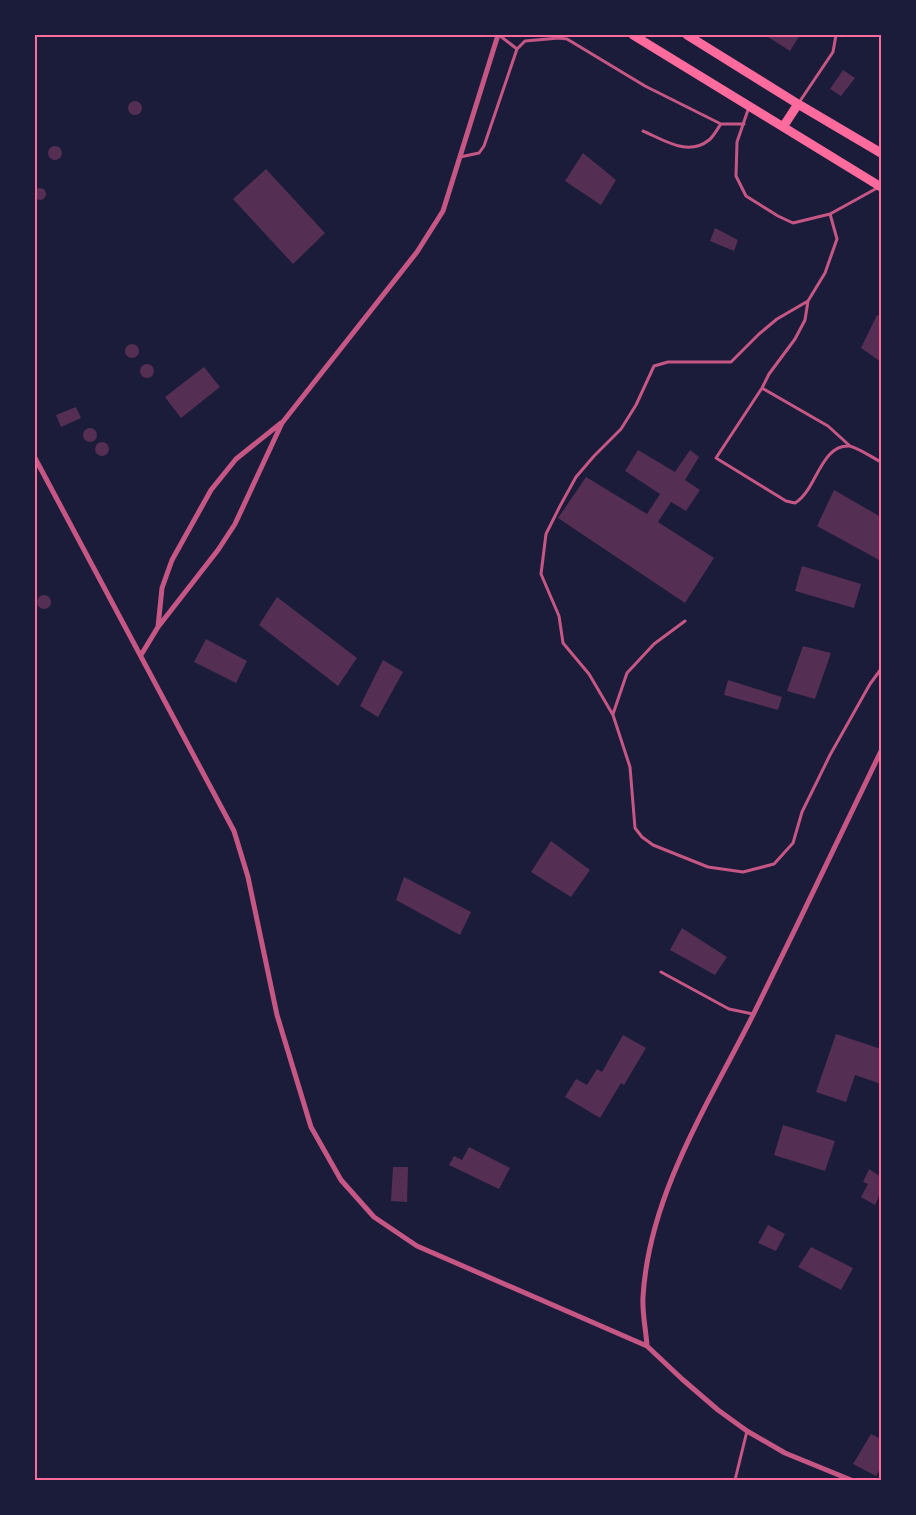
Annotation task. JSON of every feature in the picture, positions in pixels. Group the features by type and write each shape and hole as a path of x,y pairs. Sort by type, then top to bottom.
{"main road":[{"path":"633,35 880,187"},
{"path":"687,35 881,153"},
{"path":"783,127 798,104"}],"street":[{"path":"141,655 158,627 218,550 235,524 282,423 417,252 443,211 499,35"},
{"path":"158,627 162,588 172,560 211,490 236,459 282,423"},
{"path":"35,458 234,830 248,877 280,1024 311,1127 341,1180 374,1217 417,1246 647,1346 718,1410 748,1431 785,1453 851,1480"},
{"path":"647,1346 643,1298 649,1252 663,1203 681,1156 753,1014 881,751"}],"lane":[{"path":"499,35 516,49"},
{"path":"798,104 833,52 836,35"},
{"path":"460,157 479,153 484,146 516,49 525,41 567,39 645,86 721,124 744,124"},
{"path":"750,107 737,142 736,176 746,196 778,216 793,223 830,214 880,187"},
{"path":"643,131 674,145 695,148 710,139 721,124"},
{"path":"830,214 837,239 825,273 808,301 805,320 716,458 786,501 795,503 803,498 829,454 838,448 851,446"},
{"path":"808,301 771,324 732,362 677,361 654,366 636,405 621,429 576,477 546,534 541,574 559,616 563,643 589,674 613,715 630,767 635,828 653,846 708,867 743,872 774,864 793,843 802,812 830,755 870,684 881,670"},
{"path":"762,388 828,426 851,446 881,462"},
{"path":"613,715 627,673 654,644 685,621"},
{"path":"661,972 729,1009 753,1014"},
{"path":"735,1480 748,1431"}],"building":[{"path":"765,35 800,35 790,51"},
{"path":"843,70 855,78 841,96 830,89"},
{"path":"135,101 140,103 142,108 140,113 135,115 130,113 128,108 130,103"},
{"path":"55,146 60,148 62,153 60,158 55,160 50,158 48,153 50,148"},
{"path":"583,153 616,180 601,205 565,181"},
{"path":"266,169 325,233 293,264 233,199"},
{"path":"42,188 45,189 45,199 38,200 35,199 34,192 35,189"},
{"path":"715,228 738,240 734,251 710,241"},
{"path":"877,315 881,317 881,362 861,348"},
{"path":"132,344 137,346 139,351 137,356 132,358 127,356 125,351 127,346"},
{"path":"147,364 152,366 154,371 152,376 147,378 142,376 140,371 142,366"},
{"path":"204,367 220,387 181,418 165,397"},
{"path":"76,407 81,418 61,427 56,415"},
{"path":"90,428 95,430 97,435 95,440 90,442 85,440 83,435 85,430"},
{"path":"102,442 107,444 109,449 107,454 102,456 97,454 95,449 97,444"},
{"path":"638,450 675,472 690,450 699,457 685,480 700,490 686,511 671,502 658,522 714,558 685,603 558,518 586,477 647,514 660,494 625,471"},
{"path":"834,490 881,517 881,561 817,526"},
{"path":"802,566 861,584 854,608 795,591"},
{"path":"44,595 49,597 51,602 49,607 44,609 39,607 37,602 39,597"},
{"path":"277,597 357,658 338,686 259,625"},
{"path":"206,639 247,661 236,683 194,662"},
{"path":"803,646 831,653 815,699 787,691"},
{"path":"383,660 403,672 378,717 360,706"},
{"path":"728,680 782,697 778,710 724,695"},
{"path":"551,841 590,870 571,897 531,872"},
{"path":"404,877 471,912 460,935 396,900"},
{"path":"682,928 727,957 715,975 670,950"},
{"path":"836,1034 881,1049 881,1084 855,1075 846,1102 816,1092"},
{"path":"623,1035 646,1048 624,1085 621,1083 600,1118 565,1097 576,1079 587,1085 597,1069 602,1072"},
{"path":"783,1125 835,1141 825,1171 774,1155"},
{"path":"469,1147 510,1168 499,1189 449,1165 454,1156 462,1160"},
{"path":"393,1167 408,1167 407,1202 391,1201"},
{"path":"869,1169 881,1177 881,1192 875,1205 861,1197 868,1184 863,1182"},
{"path":"768,1225 785,1234 776,1251 758,1243"},
{"path":"811,1247 853,1268 841,1290 798,1267"},
{"path":"871,1434 881,1439 881,1467 876,1476 853,1464"}]}
